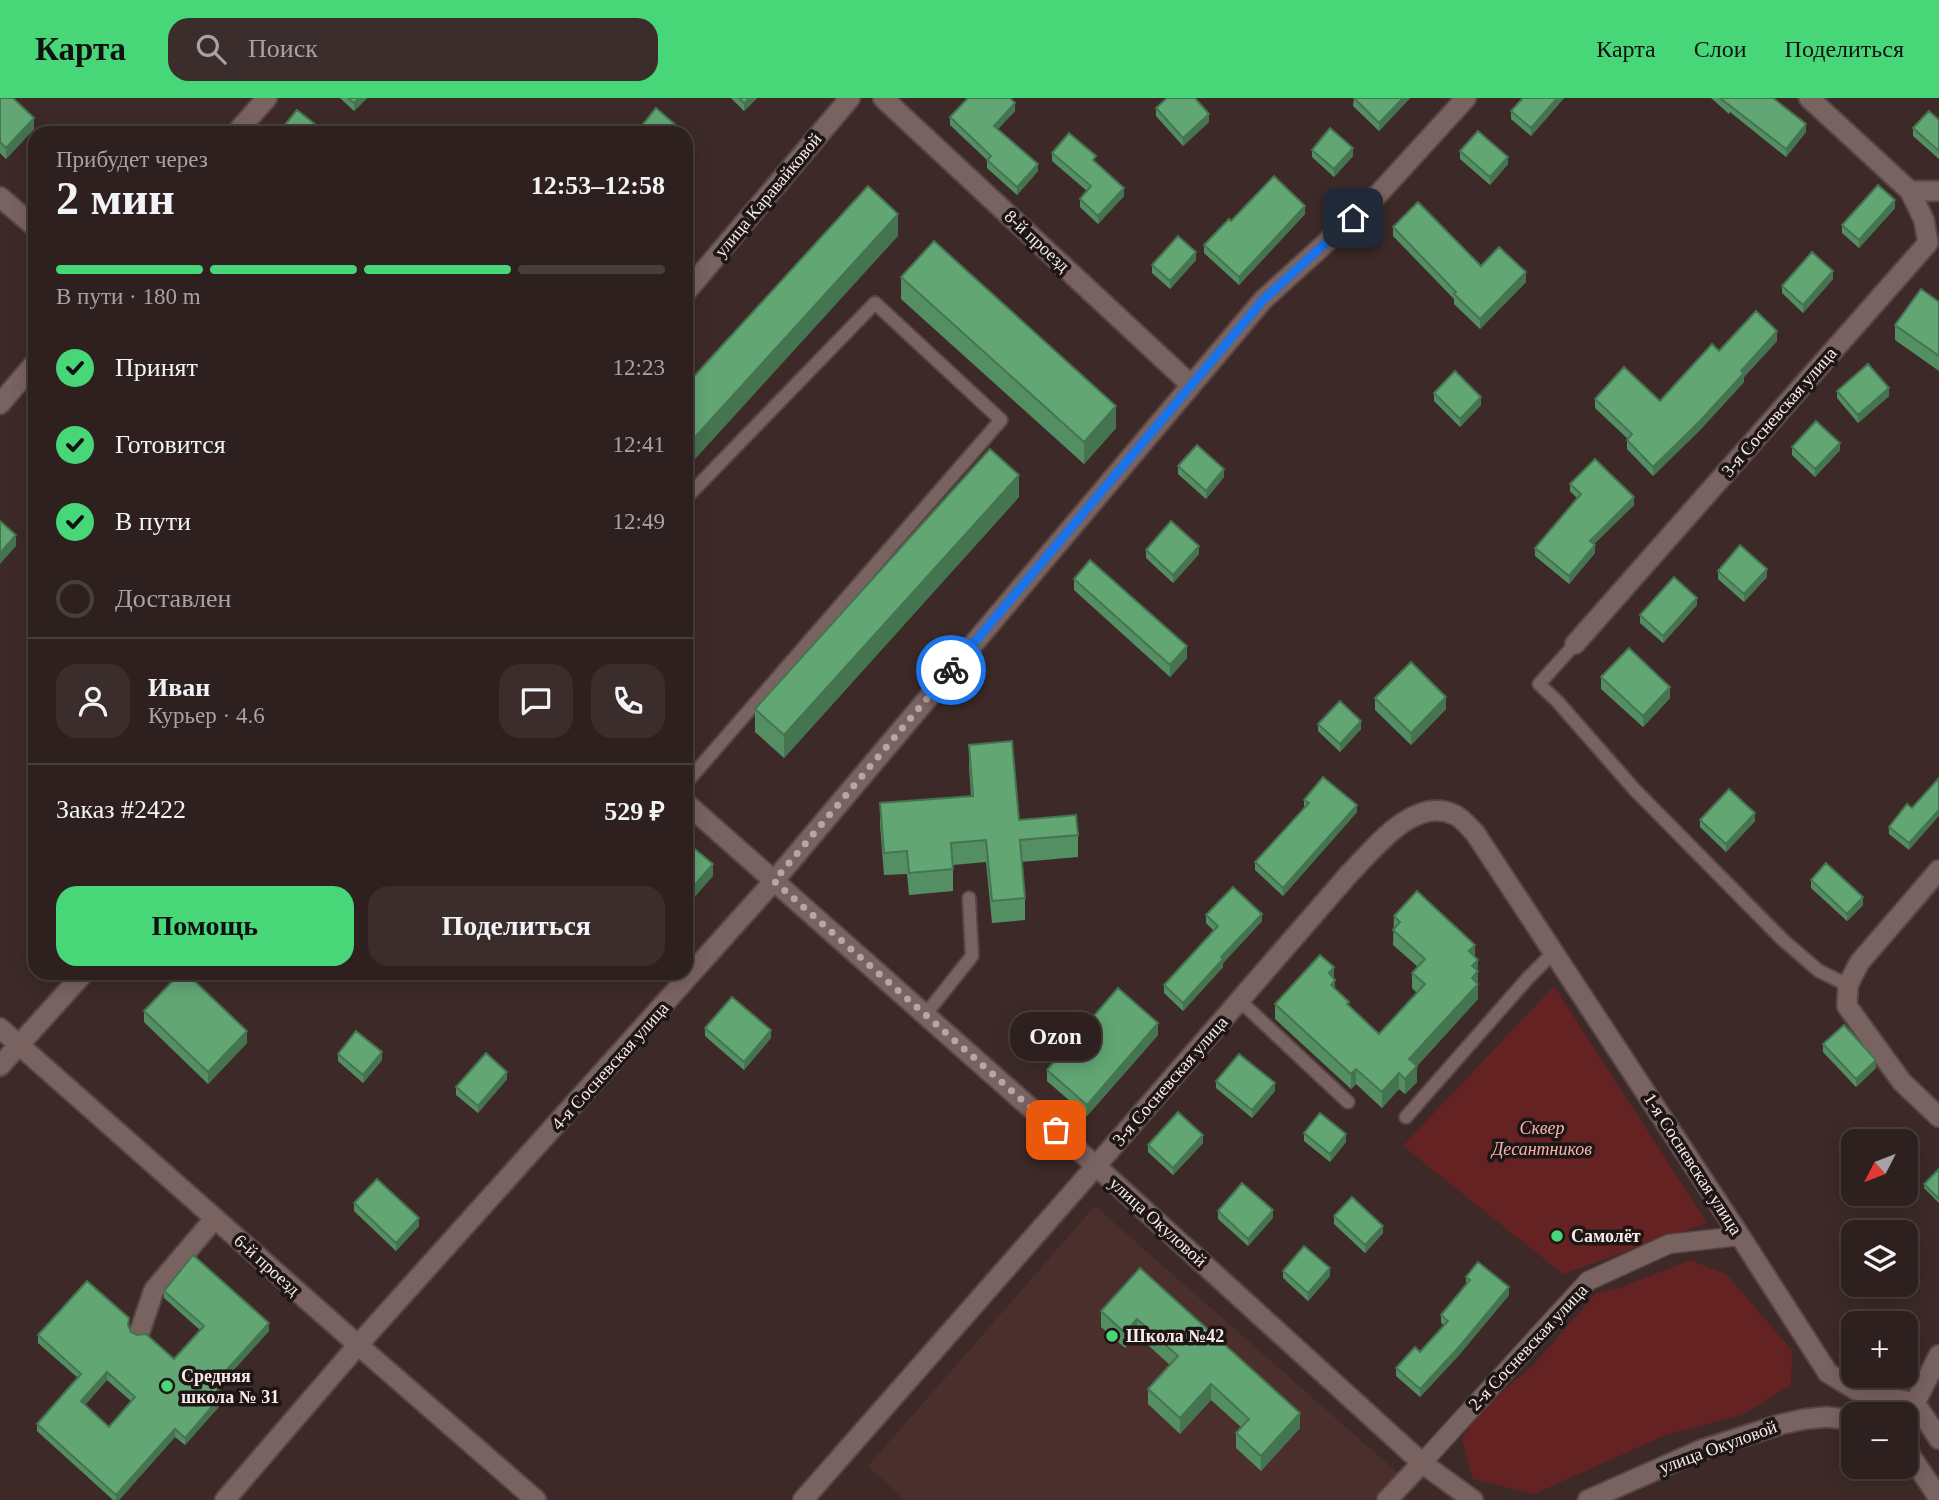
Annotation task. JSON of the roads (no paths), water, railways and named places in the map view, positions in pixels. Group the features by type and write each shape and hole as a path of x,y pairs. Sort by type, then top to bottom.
{"street":[{"path":"242,126 267,98"},
{"name":"улица Каравайковой","path":"693,284 850,98"},
{"name":"8-й проезд","path":"883,98 1190,384"},
{"name":"4-я Сосневская улица","path":"693,971 774,881 1263,300 1373,200 1466,98"},
{"path":"1809,98 1910,191 1939,191"},
{"name":"3-я Сосневская улица","path":"1574,645 1928,243 1924,220 1910,191"},
{"path":"0,197 28,221"},
{"path":"0,404 28,371"},
{"name":"улица Окуловой","path":"693,809 1096,1166 1422,1463 1473,1500"},
{"name":"3-я Сосневская улица","path":"803,1500 1349,874 1390,831 1431,810 1455,815 1475,832"},
{"name":"1-я Сосневская улица","path":"1475,832 1828,1373 1856,1390 1890,1402"},
{"path":"1939,870 1859,963 1848,985 1847,1006 1902,1082 1939,1117"},
{"path":"0,1066 78,980"},
{"name":"4-я Сосневская улица","path":"225,1500 358,1345 685,980"},
{"name":"6-й проезд","path":"0,1028 536,1500"},
{"path":"140,1331 155,1290 215,1218"},
{"name":"2-я Сосневская улица","path":"1387,1500 1588,1281 1669,1244 1740,1236"},
{"path":"1914,1402 1939,1354"},
{"path":"1918,1417 1939,1439"},
{"name":"улица Окуловой","path":"1588,1500 1701,1450 1782,1424 1805,1419 1841,1419"},
{"path":"1918,1467 1939,1499"}],"lane":[{"path":"693,491 875,303 1001,420 693,775"},
{"path":"1574,645 1539,684 1636,790 1783,940 1819,971 1848,985"},
{"path":"925,1015 972,956 969,898"},
{"path":"1406,1117 1554,952"},
{"path":"1239,1000 1348,1102"}],"place":[{"name":"Ozon","path":"1056,1130"},
{"name":"Самолёт","path":"1557,1236"},
{"name":"Школа №42","path":"1112,1336"},
{"name":"Средняя школа № 31","path":"167,1386"}],"park label":[{"name":"Сквер Десантников","path":"1542,1138"}]}
